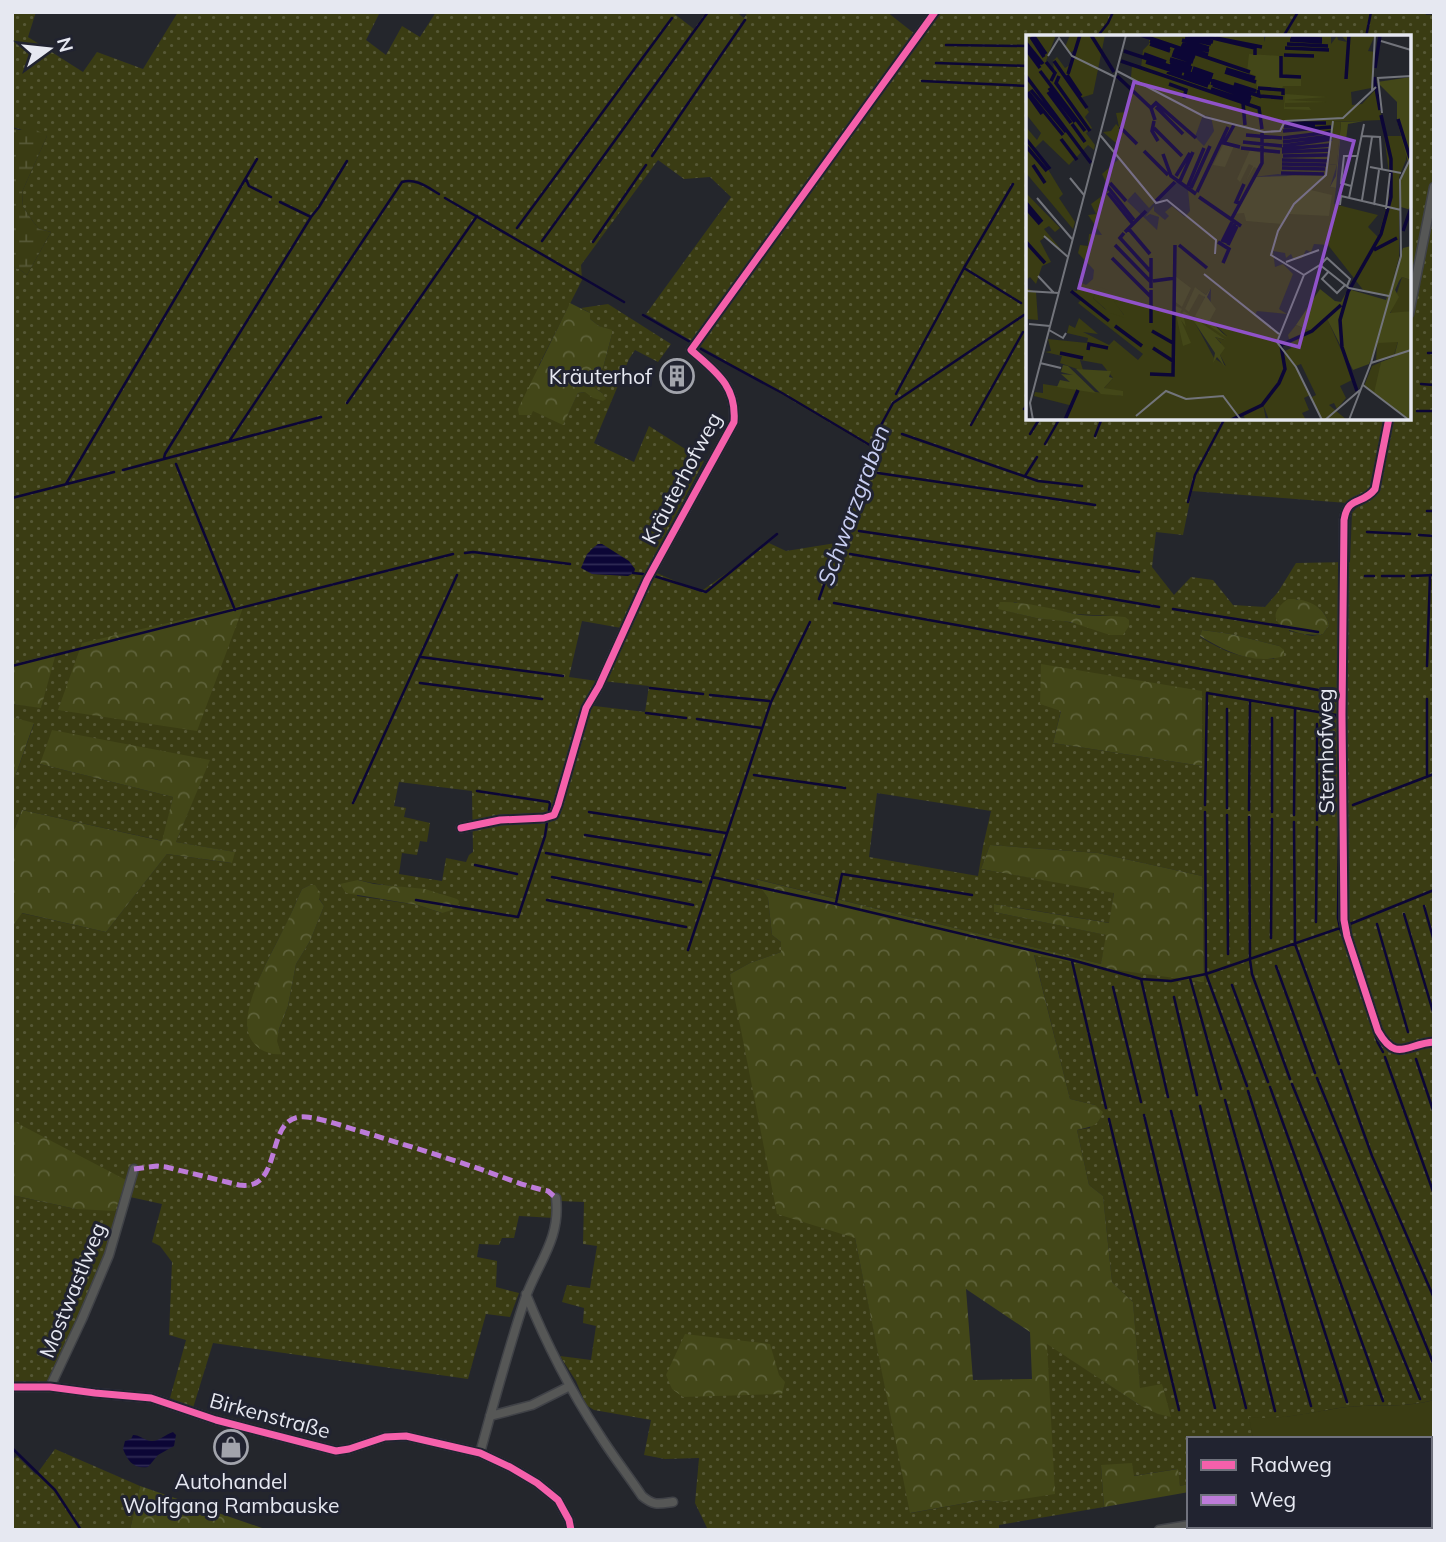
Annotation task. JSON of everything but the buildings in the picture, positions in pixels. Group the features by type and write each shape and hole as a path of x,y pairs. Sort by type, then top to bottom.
{"street":[{"name":"Kräuterhofweg","path":"461,828 500,820 554,816 586,708 599,686 647,580 734,422 735,408 729,388 691,351 935,12"},
{"path":"1411,304 1434,187"},
{"name":"Sternhofweg","path":"1389,420 1375,489 1369,497 1345,510 1344,520 1344,920 1378,1031 1384,1042 1392,1049 1405,1050 1434,1042"},
{"name":"Mostwastlweg","path":"12,1387 50,1387 108,1255 134,1169"},
{"path":"480,1454 526,1294 548,1250 556,1219 556,1198"},
{"path":"526,1294 570,1386 598,1433 642,1496 650,1503 673,1502"},
{"path":"490,1416 532,1405 570,1386"},
{"name":"Birkenstraße","path":"50,1387 151,1398 216,1420 336,1451 385,1437 406,1436 480,1454 510,1467 537,1483 558,1500 569,1520 571,1530"},
{"path":"1159,1530 1187,1525"}],"green space":[{"path":"12,12 36,12 28,37 83,72 97,52 143,69 178,12 380,12 366,40 386,55 402,26 420,37 436,12 672,12 694,29 706,12 736,12 744,18 748,12 887,12 920,38 939,12 1425,12 1426,15 1434,15 1434,1400 1402,1405 1347,1407 1274,1418 1250,1418 1253,1437 1187,1437 1187,1484 1180,1486 1177,1469 1133,1476 1101,1465 1104,1507 999,1525 999,1530 708,1530 695,1503 699,1458 665,1459 644,1455 651,1420 594,1410 586,1405 576,1381 560,1356 591,1360 596,1326 583,1323 584,1308 562,1302 567,1285 590,1288 597,1246 583,1244 584,1202 560,1201 554,1218 519,1216 514,1238 502,1238 499,1245 479,1244 477,1257 497,1261 496,1287 519,1293 510,1317 486,1314 468,1379 213,1343 193,1408 170,1398 186,1340 169,1335 172,1262 160,1246 152,1242 162,1204 130,1197 53,1393 22,1390 12,1392 12,1195 76,1209 15,1123 12,1127 12,927 21,913 106,932 167,854 231,863 234,852 176,842 209,760 40,764 173,797 163,841 22,810 12,836 12,785 34,724 12,717 12,704 41,707 55,653 12,664 12,267 27,275 51,232 39,229 32,220 23,207 22,192 47,136 12,127","holes":["658,160 684,179 710,177 731,197 646,314 874,449 836,543 786,551 769,543 700,592 648,569 704,461 649,426 634,462 594,443 635,350 658,362 671,344 608,304 581,308 590,313 590,319 599,326 612,331 603,368 593,381 595,388 602,393 578,393 563,424 533,410 539,365 582,280 581,265","1192,491 1360,504 1352,513 1350,562 1296,563 1265,607 1233,605 1213,580 1191,577 1174,595 1152,567 1156,532 1183,535","602,544 614,552 612,575 592,574 590,550","1296,599 1321,610 1327,619 1329,625 1323,634 1312,636 1289,631","1014,602 1075,614 1111,616 1083,625 1008,611","582,621 627,629 602,681 649,686 645,712 586,705 597,681 569,677","1202,630 1279,646 1274,659 1252,658 1235,654 1200,637","1061,710 1202,766 1053,743","399,782 472,791 473,852 466,862 446,858 442,881 399,874 402,853 417,855 420,841 427,842 430,823 404,817 406,808 394,806","877,793 991,811 978,876 869,857","990,845 1098,853 1202,876 1204,981 1101,968 1034,954 1070,1099 1095,1105 1090,1128 1077,1130 1089,1185 1103,1196 1112,1282 1133,1302 1141,1406 1047,1343 1002,1502 983,1500 911,1513 855,1238 730,974 750,963 781,952 781,942 772,935 768,898 756,879 1101,964 1107,935 994,912 994,904 1110,923 1114,892 981,869","358,880 441,894 442,913 418,905 357,896","310,885 324,906 310,941 296,964 288,1006 276,1041 247,1028 249,1014 261,974 302,889"]},
{"path":"31,127 47,136 22,192 23,207 39,229 51,232 27,275 12,267 12,128 19,130"},
{"path":"570,303 590,313 590,319 599,326 612,330 603,368 593,381 595,388 606,399 603,401 585,392 578,393 563,425 533,411 531,415 519,415 518,409"},
{"path":"1288,599 1308,602 1319,608 1329,625 1323,634 1303,634 1278,622 1276,616 1279,608"},
{"path":"1000,602 1028,604 1081,615 1125,617 1129,620 1129,626 1123,635 1110,635 1070,622 1036,618 998,609"},
{"path":"244,605 197,731 58,710 82,643"},
{"path":"1202,630 1279,646 1284,650 1284,656 1261,659 1240,655 1200,636"},
{"path":"56,653 41,708 12,704 12,664"},
{"path":"1041,664 1202,691 1202,766 1053,743 1061,711 1040,704"},
{"path":"12,717 34,723 12,785"},
{"path":"52,730 210,760 176,842 235,852 232,863 167,854 106,932 22,913 12,927 12,836 22,810 162,841 173,797 40,764"},
{"path":"990,845 1098,853 1202,876 1204,982 1101,968 1034,955 1070,1099 1095,1105 1103,1112 1096,1124 1077,1130 1089,1185 1103,1196 1112,1282 1133,1302 1140,1388 1162,1384 1171,1417 1141,1406 1047,1344 1055,1494 1002,1502 983,1500 910,1513 855,1238 777,1214 730,974 750,963 781,952 781,942 772,935 768,898 755,879 1101,964 1106,935 994,912 994,904 1109,923 1114,893 981,869","holes":["966,1289 1030,1332 1032,1379 973,1380"]},
{"path":"358,880 425,889 457,899 458,906 442,913 418,905 346,893 340,884"},
{"path":"315,885 324,906 310,941 296,964 288,1006 277,1041 281,1054 270,1053 257,1047 249,1036 247,1026 251,1001 302,889"},
{"path":"15,1122 126,1180 115,1211 76,1209 12,1195 12,1127"},
{"path":"685,1334 770,1344 779,1375 785,1382 782,1394 683,1397 672,1389 666,1375"},
{"path":"1434,1400 1434,1443 1432,1437 1253,1437 1249,1417 1286,1417 1347,1407"},
{"path":"55,1449 140,1486 130,1530 12,1530 12,1460 17,1456 36,1475"},
{"path":"1132,1463 1134,1476 1178,1469 1180,1486 1187,1484 1187,1492 1104,1507 1101,1465"},
{"path":"140,1486 268,1530 130,1530"}],"shaded area":[{"path":"598,544 629,561 635,569 634,573 628,576 592,574 581,568 587,554"},
{"path":"173,1432 176,1435 174,1446 158,1455 148,1467 138,1467 132,1463 123,1449 125,1441 133,1435 154,1441"}],"waterway":[{"path":"542,241 708,12"},
{"path":"1099,35 1113,12"},
{"path":"1284,35 1298,12"},
{"name":"Schwarzgraben","path":"1366,35 1371,12"},
{"path":"517,228 672,18"},
{"path":"652,156 745,20"},
{"path":"946,45 1026,46"},
{"path":"936,63 1026,66"},
{"path":"922,81 1026,86"},
{"path":"66,484 257,159"},
{"path":"164,458 347,161"},
{"path":"593,242 646,165"},
{"path":"246,179 249,186 271,197"},
{"path":"230,440 402,182 417,182 439,194"},
{"path":"896,394 1013,184"},
{"path":"445,198 624,302"},
{"path":"280,202 311,217"},
{"path":"347,403 477,216"},
{"path":"964,268 1021,303"},
{"path":"643,315 692,343"},
{"name":"Schwarzgraben","path":"819,599 880,427 893,403 1024,315"},
{"path":"971,425 1023,332"},
{"path":"701,349 873,447"},
{"path":"1428,353 1434,353"},
{"path":"1421,384 1434,385"},
{"path":"1417,411 1434,411"},
{"path":"123,470 321,417"},
{"path":"1030,434 1039,420"},
{"path":"1045,444 1059,420"},
{"path":"1095,436 1101,420"},
{"path":"1188,502 1195,475 1224,420"},
{"path":"902,434 1038,481 1082,486"},
{"path":"1025,476 1037,457"},
{"path":"176,464 235,610"},
{"path":"12,498 114,472"},
{"path":"878,473 1095,505"},
{"path":"1427,511 1434,511"},
{"path":"859,531 1139,572"},
{"path":"1367,532 1410,534"},
{"path":"654,576 706,592 777,534"},
{"path":"1419,535 1434,536"},
{"path":"465,553 570,564"},
{"path":"12,666 453,554"},
{"path":"850,554 1159,607"},
{"path":"633,573 643,574"},
{"path":"353,803 457,575"},
{"path":"1427,666 1430,575"},
{"path":"1412,576 1434,575"},
{"path":"1365,576 1374,576"},
{"path":"1382,576 1404,576"},
{"path":"834,603 1318,690"},
{"path":"1173,609 1318,632"},
{"path":"688,950 771,702 810,622"},
{"path":"421,657 563,676"},
{"path":"420,683 542,699"},
{"path":"650,688 703,694"},
{"path":"1205,805 1207,693 1336,715 1339,720"},
{"path":"710,695 769,701"},
{"path":"1427,699 1427,776"},
{"path":"1249,810 1250,701"},
{"path":"1227,709 1227,808"},
{"path":"1294,815 1295,709"},
{"path":"646,713 686,718"},
{"path":"1272,718 1272,812"},
{"path":"697,719 762,728"},
{"path":"1317,724 1317,820"},
{"path":"1353,805 1434,774"},
{"path":"754,775 845,788"},
{"path":"477,791 549,802 549,810"},
{"path":"1339,807 1339,817"},
{"path":"589,812 726,833"},
{"path":"1205,812 1206,974 1247,1086"},
{"path":"1227,815 1228,954"},
{"path":"1249,817 1252,974 1290,1079"},
{"path":"1271,938 1272,819"},
{"path":"416,900 518,917 545,836 547,822"},
{"path":"1294,822 1295,944 1339,1064"},
{"path":"1316,922 1317,827"},
{"path":"585,835 710,855"},
{"path":"1339,837 1340,928 1383,1052"},
{"path":"546,853 701,882"},
{"path":"475,865 517,874"},
{"path":"836,903 842,874 972,895"},
{"path":"552,877 693,905"},
{"path":"712,877 1072,960 1141,979 1171,981 1206,974 1340,928"},
{"path":"1350,935 1350,924 1434,890"},
{"path":"547,900 686,927"},
{"path":"1424,906 1434,941"},
{"path":"1404,914 1434,1015"},
{"path":"1377,924 1408,1032"},
{"path":"1072,961 1106,1108"},
{"path":"1276,966 1315,1073"},
{"path":"1190,978 1221,1089"},
{"path":"1141,979 1168,1097"},
{"path":"1232,985 1268,1082"},
{"path":"1113,987 1141,1102"},
{"path":"1174,997 1197,1095"},
{"path":"1385,1057 1434,1194"},
{"path":"1416,1059 1434,1113"},
{"path":"1341,1070 1372,1156 1434,1298"},
{"path":"1317,1078 1434,1365"},
{"path":"1292,1084 1420,1399"},
{"path":"1270,1087 1383,1401"},
{"path":"1248,1091 1347,1402"},
{"path":"1225,1100 1311,1406"},
{"path":"1200,1106 1275,1411"},
{"path":"1171,1111 1246,1408"},
{"path":"1144,1115 1215,1408"},
{"path":"1109,1119 1179,1410"},
{"path":"12,1448 55,1490 81,1530"}],"marked path":[{"path":"134,1169 166,1167 239,1185 254,1184 263,1177 269,1166 284,1127 292,1119 306,1117 335,1123 548,1191 556,1198"}],"cycle path":[{"path":"461,828 500,820 554,815 586,708 599,686 647,580 734,422 734,409 728,389 716,373 691,350 935,12"},
{"path":"1389,420 1375,489 1352,504 1344,520 1344,920 1378,1031 1384,1041 1396,1049 1434,1042"},
{"path":"12,1387 50,1387 151,1398 216,1420 336,1451 385,1437 406,1436 480,1453 537,1483 558,1500 569,1520 571,1530"}],"place":[{"name":"Kräuterhof","path":"677,376"},
{"name":"Autohandel Wolfgang Rambauske","path":"231,1447"}]}
